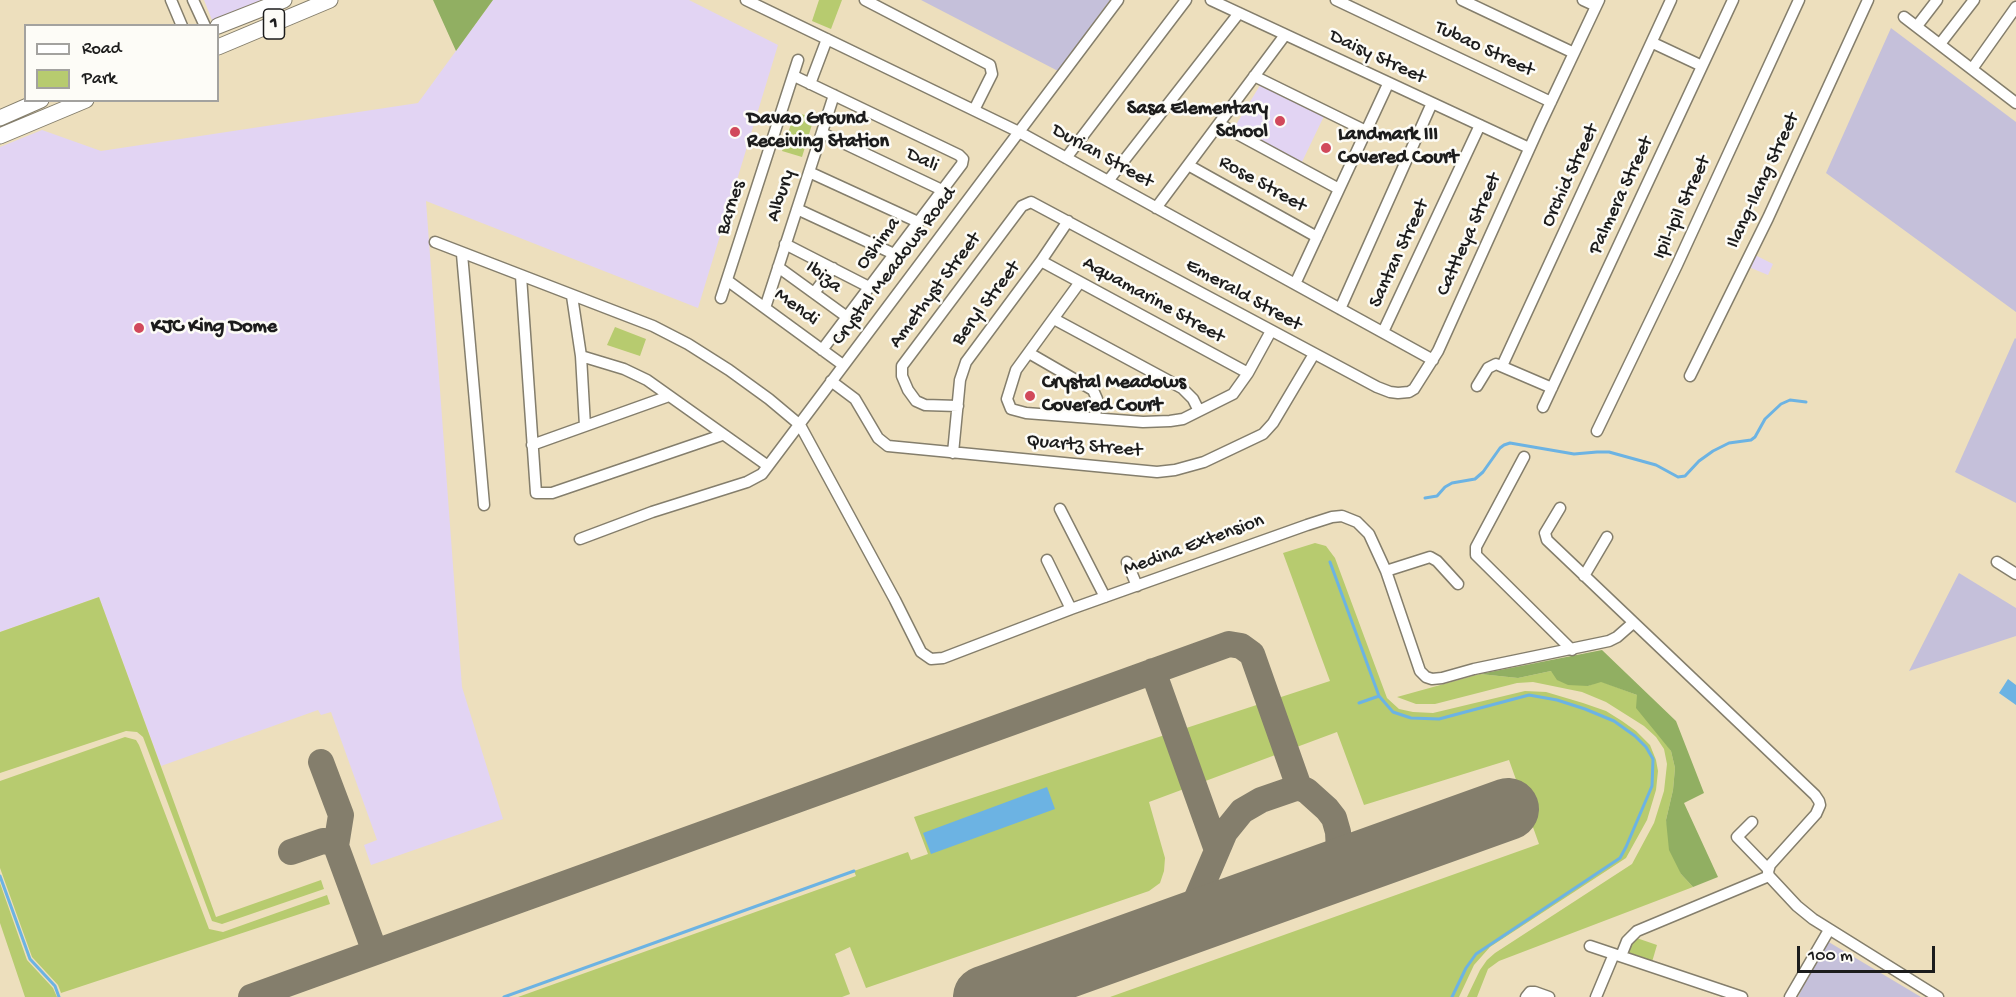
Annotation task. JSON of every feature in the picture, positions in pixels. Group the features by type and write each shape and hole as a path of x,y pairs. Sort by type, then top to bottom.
{"highway":[{"name":"1","path":"219,26 268,3 283,0"},
{"name":"1","path":"219,47 330,0"},
{"path":"0,118 36,102"},
{"path":"0,136 81,102"}],"street":[{"path":"171,0 181,24"},
{"path":"193,0 204,24"},
{"path":"283,0 290,17"},
{"name":"Durian Street","path":"746,0 1019,132 1433,360"},
{"path":"865,0 990,65 992,74 974,110"},
{"name":"Crystal Meadows Road","path":"580,539 663,508 747,482 762,474 1118,0"},
{"path":"1066,158 1186,0"},
{"name":"Daisy Street","path":"1210,0 1529,148"},
{"name":"Tubao Street","path":"1336,0 1551,102"},
{"path":"1462,0 1574,53"},
{"path":"1583,0 1598,3"},
{"name":"Orchid Street","path":"1502,366 1671,0"},
{"name":"Palmera Street","path":"1543,407 1733,0"},
{"name":"Ipil-Ipil Street","path":"1597,431 1799,0"},
{"name":"Ilang-Ilang Street","path":"1690,376 1768,218 1868,0"},
{"path":"1917,26 1937,0"},
{"path":"1940,44 1974,0"},
{"path":"268,3 274,23"},
{"name":"Cattleya Street","path":"1433,360 1529,148 1598,3"},
{"path":"1972,69 2016,7"},
{"path":"1108,182 1239,13"},
{"path":"1904,17 2016,103"},
{"path":"1156,208 1285,35"},
{"path":"810,84 827,39"},
{"path":"1653,43 1702,66"},
{"name":"Barnes","path":"721,298 798,60"},
{"path":"794,76 834,95"},
{"path":"1254,76 1366,131"},
{"path":"1295,284 1389,84"},
{"name":"Albury","path":"765,308 834,95"},
{"name":"Oshima","path":"822,350 962,164 963,159 959,155 834,95"},
{"path":"1340,309 1432,103"},
{"path":"1219,124 1339,189"},
{"name":"Santan Street","path":"1383,332 1480,125"},
{"name":"Dali","path":"822,133 942,190"},
{"name":"Rose Street","path":"1188,165 1317,237"},
{"path":"809,172 918,222"},
{"name":"Emerald Street","path":"1028,202 1034,203 1389,392 1409,392 1414,389 1433,360"},
{"name":"Amethyst Street","path":"958,406 925,405 916,401 902,376 902,366 1022,206 1028,202"},
{"path":"797,209 894,254"},
{"name":"Beryl Street","path":"953,453 960,380 966,362 1068,221"},
{"path":"435,242 653,326 688,344 737,376 800,425"},
{"path":"785,244 870,287"},
{"path":"462,254 484,505"},
{"name":"Aquamarine Street","path":"1041,261 1248,373"},
{"name":"Ibiza","path":"778,267 847,317"},
{"path":"814,293 833,268"},
{"path":"520,276 535,491 541,494 552,493 722,435"},
{"name":"Mendi","path":"728,281 843,365"},
{"path":"1080,282 1012,378 1007,399 1011,409 1026,413 1156,423 1183,419 1233,394 1248,373 1271,331"},
{"path":"572,296 581,356 585,426"},
{"path":"1054,319 1182,388 1190,395 1199,411"},
{"path":"1029,353 1093,390 1097,399 1095,418"},
{"name":"Quartz Street","path":"831,381 855,399 883,443 896,448 1157,472 1204,462 1263,434 1273,423 1314,354"},
{"path":"581,356 624,369 647,380 768,466"},
{"path":"1477,386 1491,365 1502,366 1552,388"},
{"path":"532,445 669,396"},
{"name":"Medina Extension","path":"800,425 926,657 938,660 1071,609 1306,525 1342,516 1364,527 1369,534 1386,571 1420,671 1426,677 1442,678 1474,669 1609,641 1617,637 1633,622"},
{"path":"1524,457 1476,547 1476,555 1572,650"},
{"path":"1560,508 1547,529 1545,537 1815,795 1820,805 1816,814 1769,872 1637,931 1617,955 1596,997"},
{"path":"1060,509 1105,597"},
{"path":"1584,576 1607,537"},
{"path":"1386,571 1430,557 1437,561 1458,584"},
{"path":"1047,560 1071,609"},
{"path":"1127,562 1137,586"},
{"path":"1997,562 2016,574"},
{"path":"1752,822 1737,837 1797,906 1829,930 1938,997"},
{"path":"1790,997 1829,930"},
{"path":"1590,946 1742,997"},
{"path":"1529,994 1549,997"}],"shaded area":[{"path":"204,0 262,0 212,20"},
{"path":"493,0 689,0 778,45 698,308 426,201 462,687 503,819 371,865 364,845 377,840 331,712 321,715 318,710 161,766 99,597 0,632 0,147 42,130 101,151 418,103"},
{"path":"921,0 1110,0 1058,71"},
{"path":"1891,28 2016,122 2016,312 1826,173"},
{"name":"Sasa Elementary School","path":"1262,82 1325,114 1301,164 1234,128"},
{"path":"1755,255 1773,264 1768,275 1751,268"},
{"path":"2016,339 2016,503 1955,472"},
{"path":"1959,573 2016,608 2016,636 1909,671"},
{"path":"1827,941 1921,997 1798,997"}],"green space":[{"path":"433,0 493,0 456,51"},
{"path":"819,0 842,0 831,29 812,21"},
{"path":"795,112 814,118 802,157 782,151"},
{"path":"615,327 646,339 640,356 607,345"},
{"path":"1315,543 1326,546 1335,558 1387,698 1399,709 1433,713 1525,691 1546,692 1606,711 1636,731 1650,745 1656,760 1658,771 1656,790 1647,820 1626,858 1490,947 1474,965 1459,997 1110,997 1539,844 1509,760 1364,805 1337,732 1149,802 1165,858 1160,883 1149,891 866,988 850,947 835,954 850,994 842,997 518,997 856,876 854,871 908,852 911,860 928,854 914,817 1330,681 1283,553"},
{"path":"99,597 216,917 321,880 324,889 222,924 212,921 143,737 137,732 126,731 0,773 0,632"},
{"path":"1602,650 1676,721 1704,793 1684,803 1718,877 1693,887 1681,874 1669,850 1666,820 1675,768 1671,751 1636,708 1637,695 1601,682 1588,686 1568,685 1557,680 1551,671 1518,678 1480,674"},
{"path":"1551,671 1588,686 1600,681 1637,695 1671,751 1675,768 1666,820 1681,874 1693,887 1499,961 1488,969 1477,997 1467,997 1480,970 1495,953 1632,864 1654,823 1664,791 1667,764 1664,749 1656,737 1644,726 1606,702 1582,692 1533,682 1517,683 1435,704 1416,704 1397,697 1480,674 1518,678"},
{"path":"125,737 136,740 139,745 209,929 223,932 327,895 330,904 61,993 58,985 32,957 0,868 0,781"},
{"path":"0,883 27,960 53,988 57,997 25,997 0,923"},
{"path":"1625,934 1657,945 1652,962 1619,951"}],"water":[{"path":"2008,679 2016,685 2016,705 1999,693"},
{"path":"1047,787 1055,809 931,854 923,833"}],"waterway":[{"path":"1425,498 1437,496 1452,483 1475,479 1483,472 1500,448 1510,443 1574,454 1609,452 1656,465 1678,477 1685,476 1699,461 1713,451 1729,443 1751,440 1765,419 1781,404 1790,400 1806,402"},
{"path":"1330,562 1379,696 1393,712 1411,718 1439,719 1529,695 1557,700 1614,721 1635,736 1646,747 1653,759 1652,786 1620,858 1476,954 1466,968 1452,997"},
{"path":"1359,703 1379,696"},
{"path":"504,997 854,871"},
{"path":"0,876 30,959 55,986 59,997"}],"taxiway":[{"path":"251,997 1229,644 1241,646 1252,654 1299,787"},
{"path":"1153,671 1217,850"},
{"path":"321,762 341,815 336,846 375,952"},
{"path":"1158,935 1172,927 1193,907 1225,832 1242,811 1261,800 1299,787 1307,791 1334,818 1338,832 1337,862 1327,883 1310,898 1289,906 1238,906"},
{"path":"291,852 323,841 331,842 336,846"}],"runway":[{"path":"984,997 1508,809"}],"place":[{"name":"Sasa Elementary School","path":"1280,121"},
{"name":"Davao Ground Receiving Station","path":"735,132"},
{"name":"Landmark III Covered Court","path":"1326,148"},
{"name":"KJC King Dome","path":"139,328"},
{"name":"Crystal Meadows Covered Court","path":"1030,396"}]}
